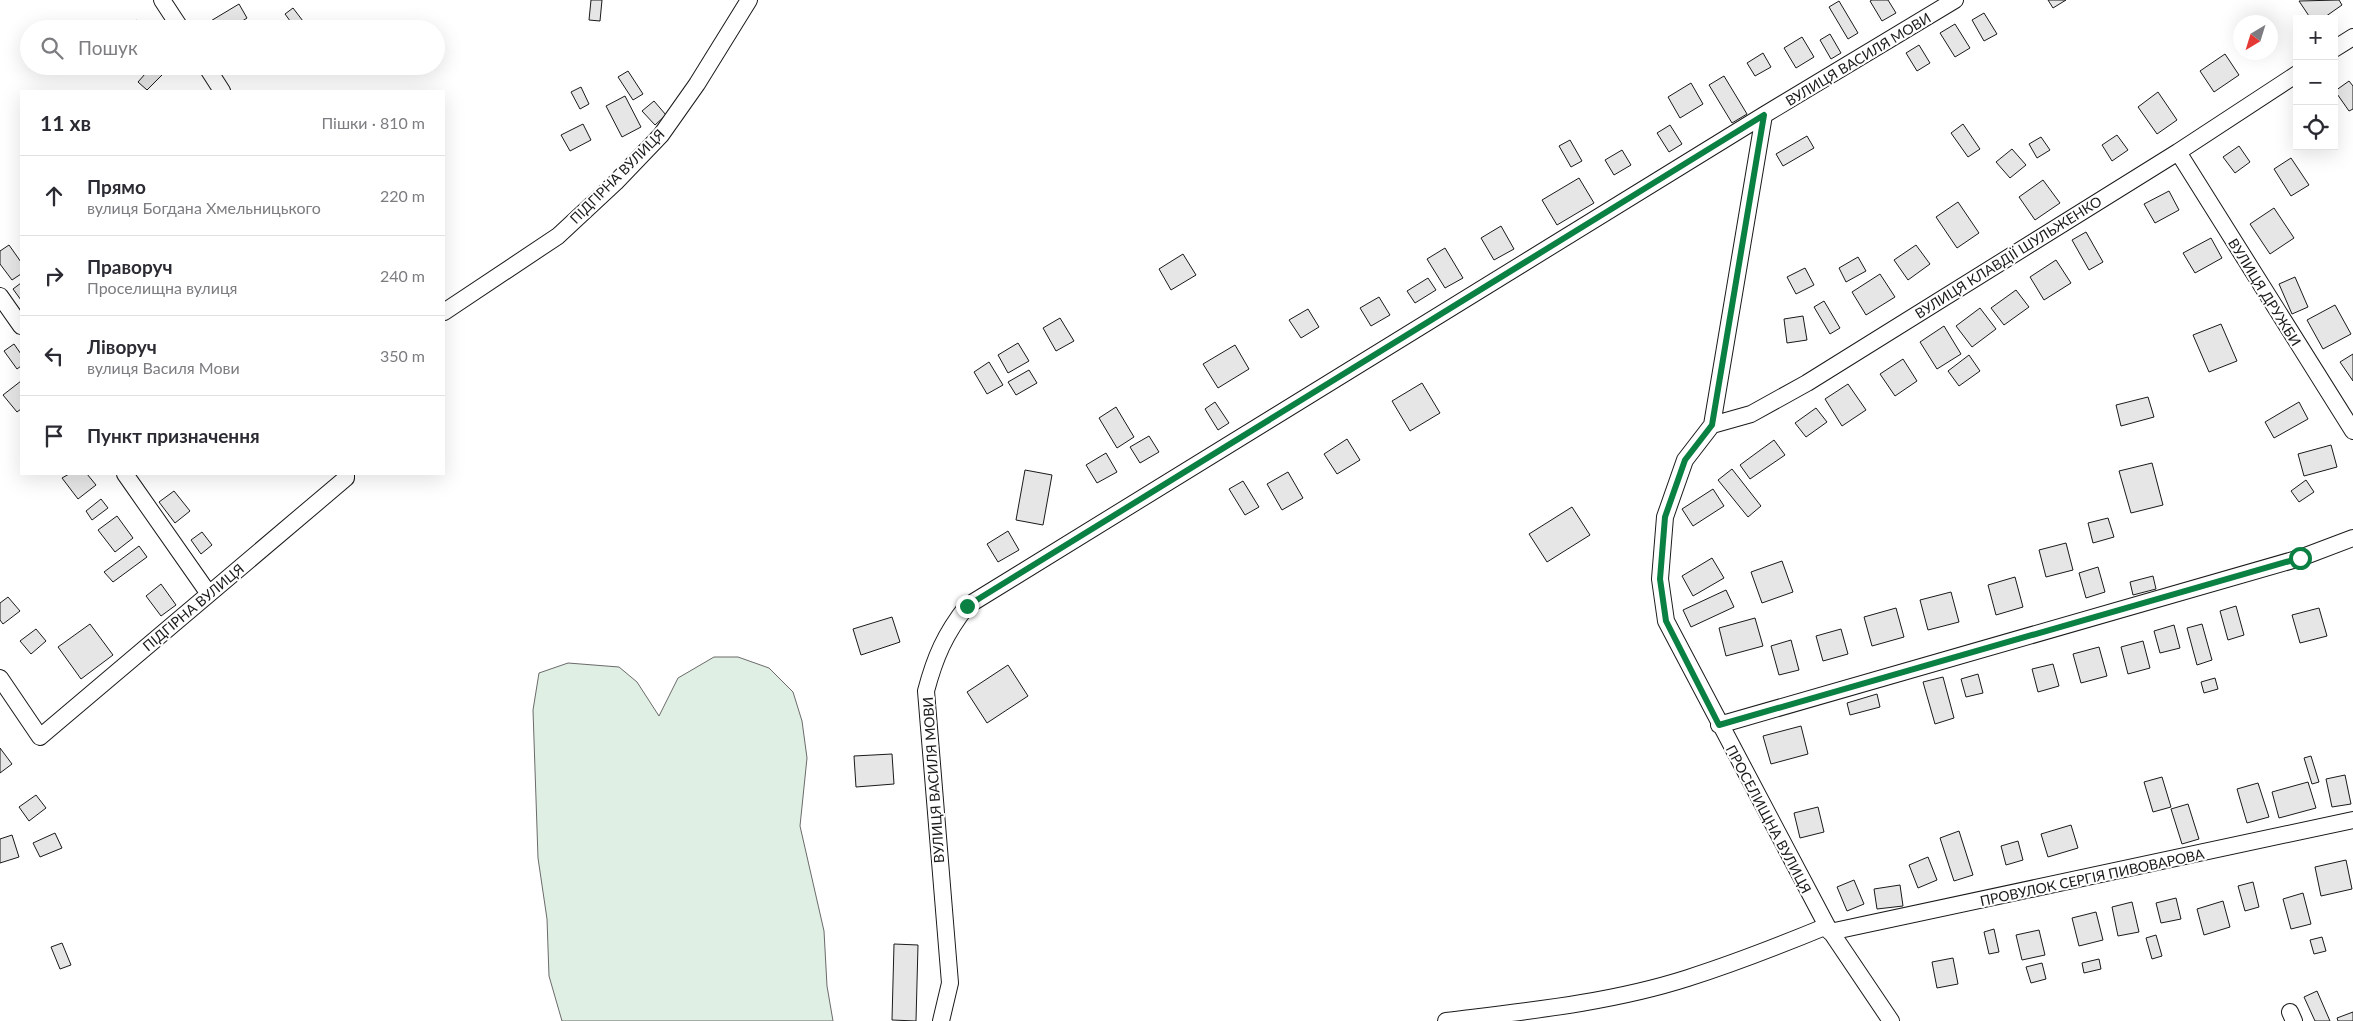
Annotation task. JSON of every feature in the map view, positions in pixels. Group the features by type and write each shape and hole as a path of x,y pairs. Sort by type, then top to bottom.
{"street":[{"path":"162,0 175,20"},
{"name":"ПІДГІРНА ВУЛИЦЯ","path":"445,311 558,236 616,182 661,135 698,84 749,0"},
{"name":"ВУЛИЦЯ ВАСИЛЯ МОВИ","path":"941,1021 950,983 926,691 935,659 949,629 967,606 1764,115 1955,0"},
{"path":"2338,46 2353,37"},
{"path":"212,75 221,90"},
{"name":"ВУЛИЦЯ КЛАВДІЇ ШУЛЬЖЕНКО","path":"1712,425 1751,414 1806,383 2178,152 2293,77"},
{"name":"ПРОСЕЛИЩНА ВУЛИЦЯ","path":"1764,115 1712,425 1685,460 1665,517 1660,579 1666,621 1719,725 1829,929 1891,1021"},
{"name":"ВУЛИЦЯ ДРУЖБИ","path":"2178,152 2353,431"},
{"path":"0,296 20,325"},
{"path":"126,475 209,594"},
{"name":"ПІДГІРНА ВУЛИЦЯ","path":"0,678 40,737 346,476"},
{"path":"1719,725 2300,558 2353,538"},
{"name":"ПРОВУЛОК СЕРГІЯ ПИВОВАРОВА","path":"1446,1021 1572,1004 1643,990 1688,978 1829,929 2353,820"}],"green space":[{"path":"714,657 738,657 769,668 793,692 802,721 807,758 800,826 824,931 827,986 833,1021 562,1021 549,976 547,919 538,858 533,710 539,673 568,663 619,667 637,682 659,716 678,678"}],"building":[{"path":"591,0 602,0 600,21 589,20"},
{"path":"1888,0 1896,13 1882,21 1870,1"},
{"path":"2048,0 2066,0 2053,8"},
{"path":"2339,0 2342,5 2328,15 2308,15 2299,1"},
{"path":"1839,1 1858,33 1848,39 1829,7"},
{"path":"239,4 247,18 244,20 212,20"},
{"path":"293,8 302,20 289,20 285,14"},
{"path":"1984,13 1997,34 1984,41 1972,20"},
{"path":"1955,24 1970,48 1955,57 1940,33"},
{"path":"1830,34 1841,53 1831,59 1820,40"},
{"path":"1802,37 1814,57 1796,68 1784,48"},
{"path":"1919,45 1930,63 1917,71 1906,53"},
{"path":"1763,53 1771,67 1755,76 1747,63"},
{"path":"2225,54 2239,75 2214,92 2200,71"},
{"path":"628,71 643,94 633,100 618,77"},
{"path":"144,75 162,75 147,90 138,82"},
{"path":"1724,76 1747,114 1732,123 1709,85"},
{"path":"2349,81 2353,86 2353,109 2349,111 2338,95 2338,89"},
{"path":"1691,83 1703,104 1680,118 1668,97"},
{"path":"581,87 589,104 580,109 571,92"},
{"path":"2158,92 2177,120 2157,134 2138,107"},
{"path":"625,96 641,127 622,137 606,106"},
{"path":"654,101 666,115 655,125 642,111"},
{"path":"583,124 591,140 570,151 561,135"},
{"path":"1963,124 1980,149 1968,157 1951,133"},
{"path":"1670,125 1682,144 1669,152 1657,133"},
{"path":"2117,135 2128,150 2112,161 2102,145"},
{"path":"1807,136 1814,148 1783,166 1776,154"},
{"path":"2041,137 2050,150 2037,158 2029,144"},
{"path":"1570,140 1582,161 1571,167 1559,146"},
{"path":"2239,146 2250,162 2235,173 2223,157"},
{"path":"2012,149 2026,165 2010,178 1996,162"},
{"path":"1622,150 1631,165 1614,175 1605,160"},
{"path":"2291,158 2309,185 2291,196 2274,169"},
{"path":"1579,178 1594,203 1557,225 1542,200"},
{"path":"2043,180 2060,203 2035,220 2019,197"},
{"path":"2169,191 2179,210 2155,223 2144,204"},
{"path":"1958,202 1979,233 1957,248 1936,217"},
{"path":"2274,208 2294,238 2270,254 2250,224"},
{"path":"1501,226 1514,249 1494,260 1481,238"},
{"path":"2086,232 2103,262 2089,270 2072,240"},
{"path":"2211,238 2222,258 2195,273 2183,253"},
{"path":"9,245 20,261 20,275 12,280 0,264 0,251"},
{"path":"1916,245 1930,264 1908,280 1894,260"},
{"path":"1445,248 1463,278 1445,288 1427,259"},
{"path":"1183,254 1196,275 1171,290 1159,269"},
{"path":"1858,257 1866,271 1846,282 1839,268"},
{"path":"2056,260 2071,283 2044,300 2030,277"},
{"path":"1805,268 1814,285 1796,294 1787,277"},
{"path":"1880,274 1895,297 1866,315 1852,292"},
{"path":"2295,277 2308,307 2292,314 2279,284"},
{"path":"1428,278 1436,290 1415,303 1407,291"},
{"path":"20,284 20,299 13,289"},
{"path":"2016,290 2029,307 2004,325 1991,308"},
{"path":"1379,297 1390,315 1371,326 1360,308"},
{"path":"1824,301 1840,328 1830,334 1814,307"},
{"path":"2335,305 2351,334 2323,349 2307,320"},
{"path":"1980,308 1996,329 1972,347 1956,326"},
{"path":"1308,309 1319,327 1301,338 1289,320"},
{"path":"1803,316 1807,340 1787,343 1784,319"},
{"path":"1060,318 1074,341 1056,351 1043,328"},
{"path":"2221,324 2237,361 2209,372 2193,335"},
{"path":"1944,326 1961,354 1937,369 1920,342"},
{"path":"1018,343 1029,361 1008,373 998,355"},
{"path":"14,344 20,353 20,367 17,369 4,351"},
{"path":"1235,345 1249,369 1218,388 1203,364"},
{"path":"2353,354 2353,381 2340,362"},
{"path":"1969,355 1980,371 1959,386 1948,371"},
{"path":"1903,359 1917,381 1895,396 1880,374"},
{"path":"989,362 1003,385 987,394 974,372"},
{"path":"1029,370 1037,383 1016,395 1008,382"},
{"path":"20,382 20,410 17,412 3,395"},
{"path":"1422,383 1440,413 1410,431 1392,401"},
{"path":"1848,384 1866,410 1842,426 1825,399"},
{"path":"2148,397 2154,417 2121,426 2116,405"},
{"path":"1215,402 1229,423 1218,430 1205,409"},
{"path":"2299,402 2308,419 2274,438 2265,422"},
{"path":"1116,407 1134,437 1117,448 1099,418"},
{"path":"1816,408 1827,422 1806,437 1795,423"},
{"path":"1149,436 1159,452 1140,463 1130,447"},
{"path":"1347,439 1360,460 1337,474 1324,454"},
{"path":"1774,440 1785,455 1750,479 1740,465"},
{"path":"2331,445 2337,467 2304,476 2298,454"},
{"path":"1106,453 1117,472 1097,483 1086,465"},
{"path":"2152,463 2163,505 2131,513 2119,471"},
{"path":"1732,469 1761,506 1748,517 1718,480"},
{"path":"1025,470 1052,475 1043,525 1016,520"},
{"path":"1288,472 1303,498 1282,510 1267,484"},
{"path":"67,475 88,475 96,485 78,499 62,478"},
{"path":"2306,480 2314,492 2299,502 2291,491"},
{"path":"1243,481 1259,507 1245,515 1229,489"},
{"path":"1713,489 1724,506 1693,526 1682,509"},
{"path":"174,491 190,511 175,523 159,502"},
{"path":"101,499 108,508 92,520 86,511"},
{"path":"1572,507 1590,535 1547,562 1529,534"},
{"path":"117,516 133,538 115,552 98,530"},
{"path":"2108,518 2114,537 2093,543 2088,523"},
{"path":"1008,531 1019,550 998,562 987,544"},
{"path":"202,532 212,545 201,554 191,540"},
{"path":"2066,543 2073,570 2046,577 2039,550"},
{"path":"139,546 147,557 113,582 104,572"},
{"path":"1712,558 1724,578 1693,596 1682,576"},
{"path":"1782,561 1793,592 1762,603 1751,572"},
{"path":"2098,567 2105,592 2086,598 2079,573"},
{"path":"2153,576 2156,589 2133,595 2130,582"},
{"path":"2015,577 2023,607 1996,615 1988,585"},
{"path":"161,584 176,605 161,616 146,596"},
{"path":"1726,590 1734,607 1691,627 1683,610"},
{"path":"1951,592 1959,622 1928,630 1920,600"},
{"path":"8,597 20,611 3,624 0,620 0,603"},
{"path":"2236,606 2244,635 2228,640 2220,611"},
{"path":"1896,608 1904,637 1872,646 1864,617"},
{"path":"2319,608 2327,636 2300,643 2292,615"},
{"path":"892,617 900,642 861,655 853,629"},
{"path":"1755,618 1763,646 1726,656 1719,628"},
{"path":"90,624 113,655 81,679 58,647"},
{"path":"2202,624 2212,660 2197,665 2187,628"},
{"path":"2174,625 2180,648 2160,653 2154,631"},
{"path":"36,629 46,641 31,654 20,641"},
{"path":"1841,629 1848,654 1823,661 1816,636"},
{"path":"1791,640 1799,670 1779,675 1771,646"},
{"path":"2143,641 2150,668 2128,674 2121,647"},
{"path":"2099,647 2107,676 2081,683 2073,654"},
{"path":"2053,664 2059,686 2038,692 2032,669"},
{"path":"1008,665 1028,696 987,723 967,692"},
{"path":"1978,674 1983,693 1966,697 1961,679"},
{"path":"1943,677 1954,718 1935,724 1923,682"},
{"path":"2215,678 2218,689 2204,693 2201,682"},
{"path":"1877,694 1880,707 1850,715 1847,703"},
{"path":"1801,726 1808,754 1771,764 1763,736"},
{"path":"0,748 12,764 0,773"},
{"path":"892,754 894,784 856,787 854,756"},
{"path":"2311,756 2319,782 2312,784 2304,758"},
{"path":"2345,775 2351,804 2332,807 2326,779"},
{"path":"2162,777 2171,807 2153,812 2144,782"},
{"path":"2308,782 2316,808 2279,818 2272,792"},
{"path":"2258,783 2269,817 2247,823 2237,789"},
{"path":"36,795 46,808 29,821 19,807"},
{"path":"2188,804 2199,839 2182,844 2171,809"},
{"path":"1818,807 1824,832 1800,838 1794,813"},
{"path":"2071,825 2078,848 2048,857 2041,834"},
{"path":"1959,831 1973,875 1954,881 1940,838"},
{"path":"55,833 62,848 40,857 33,843"},
{"path":"12,835 19,857 0,863 0,839"},
{"path":"2018,841 2023,860 2006,865 2001,846"},
{"path":"1928,857 1937,880 1918,888 1909,865"},
{"path":"2346,860 2352,889 2321,896 2315,867"},
{"path":"1854,880 1864,904 1847,911 1837,887"},
{"path":"2253,882 2259,907 2245,911 2238,886"},
{"path":"1900,885 1903,906 1877,909 1874,889"},
{"path":"2303,893 2311,924 2291,929 2283,899"},
{"path":"2176,898 2181,919 2161,923 2156,903"},
{"path":"2223,901 2230,927 2204,935 2197,909"},
{"path":"2132,902 2139,932 2118,936 2112,907"},
{"path":"2096,912 2103,940 2079,946 2072,918"},
{"path":"1994,929 1999,952 1989,954 1984,932"},
{"path":"2039,930 2045,955 2022,960 2016,935"},
{"path":"2156,935 2162,956 2152,959 2146,938"},
{"path":"2322,937 2326,951 2314,954 2310,940"},
{"path":"62,943 71,965 60,969 51,947"},
{"path":"894,944 918,945 916,1021 892,1020"},
{"path":"1953,958 1958,984 1937,988 1932,962"},
{"path":"2099,959 2101,969 2084,973 2082,963"},
{"path":"2042,963 2046,979 2031,983 2026,967"},
{"path":"2317,991 2330,1021 2315,1021 2304,997"},
{"path":"2353,1012 2353,1021 2338,1021 2337,1018"}],"route":[{"path":"967,606 1764,115 1712,425 1685,460 1665,517 1660,579 1666,621 1719,725 2300,558"}]}
